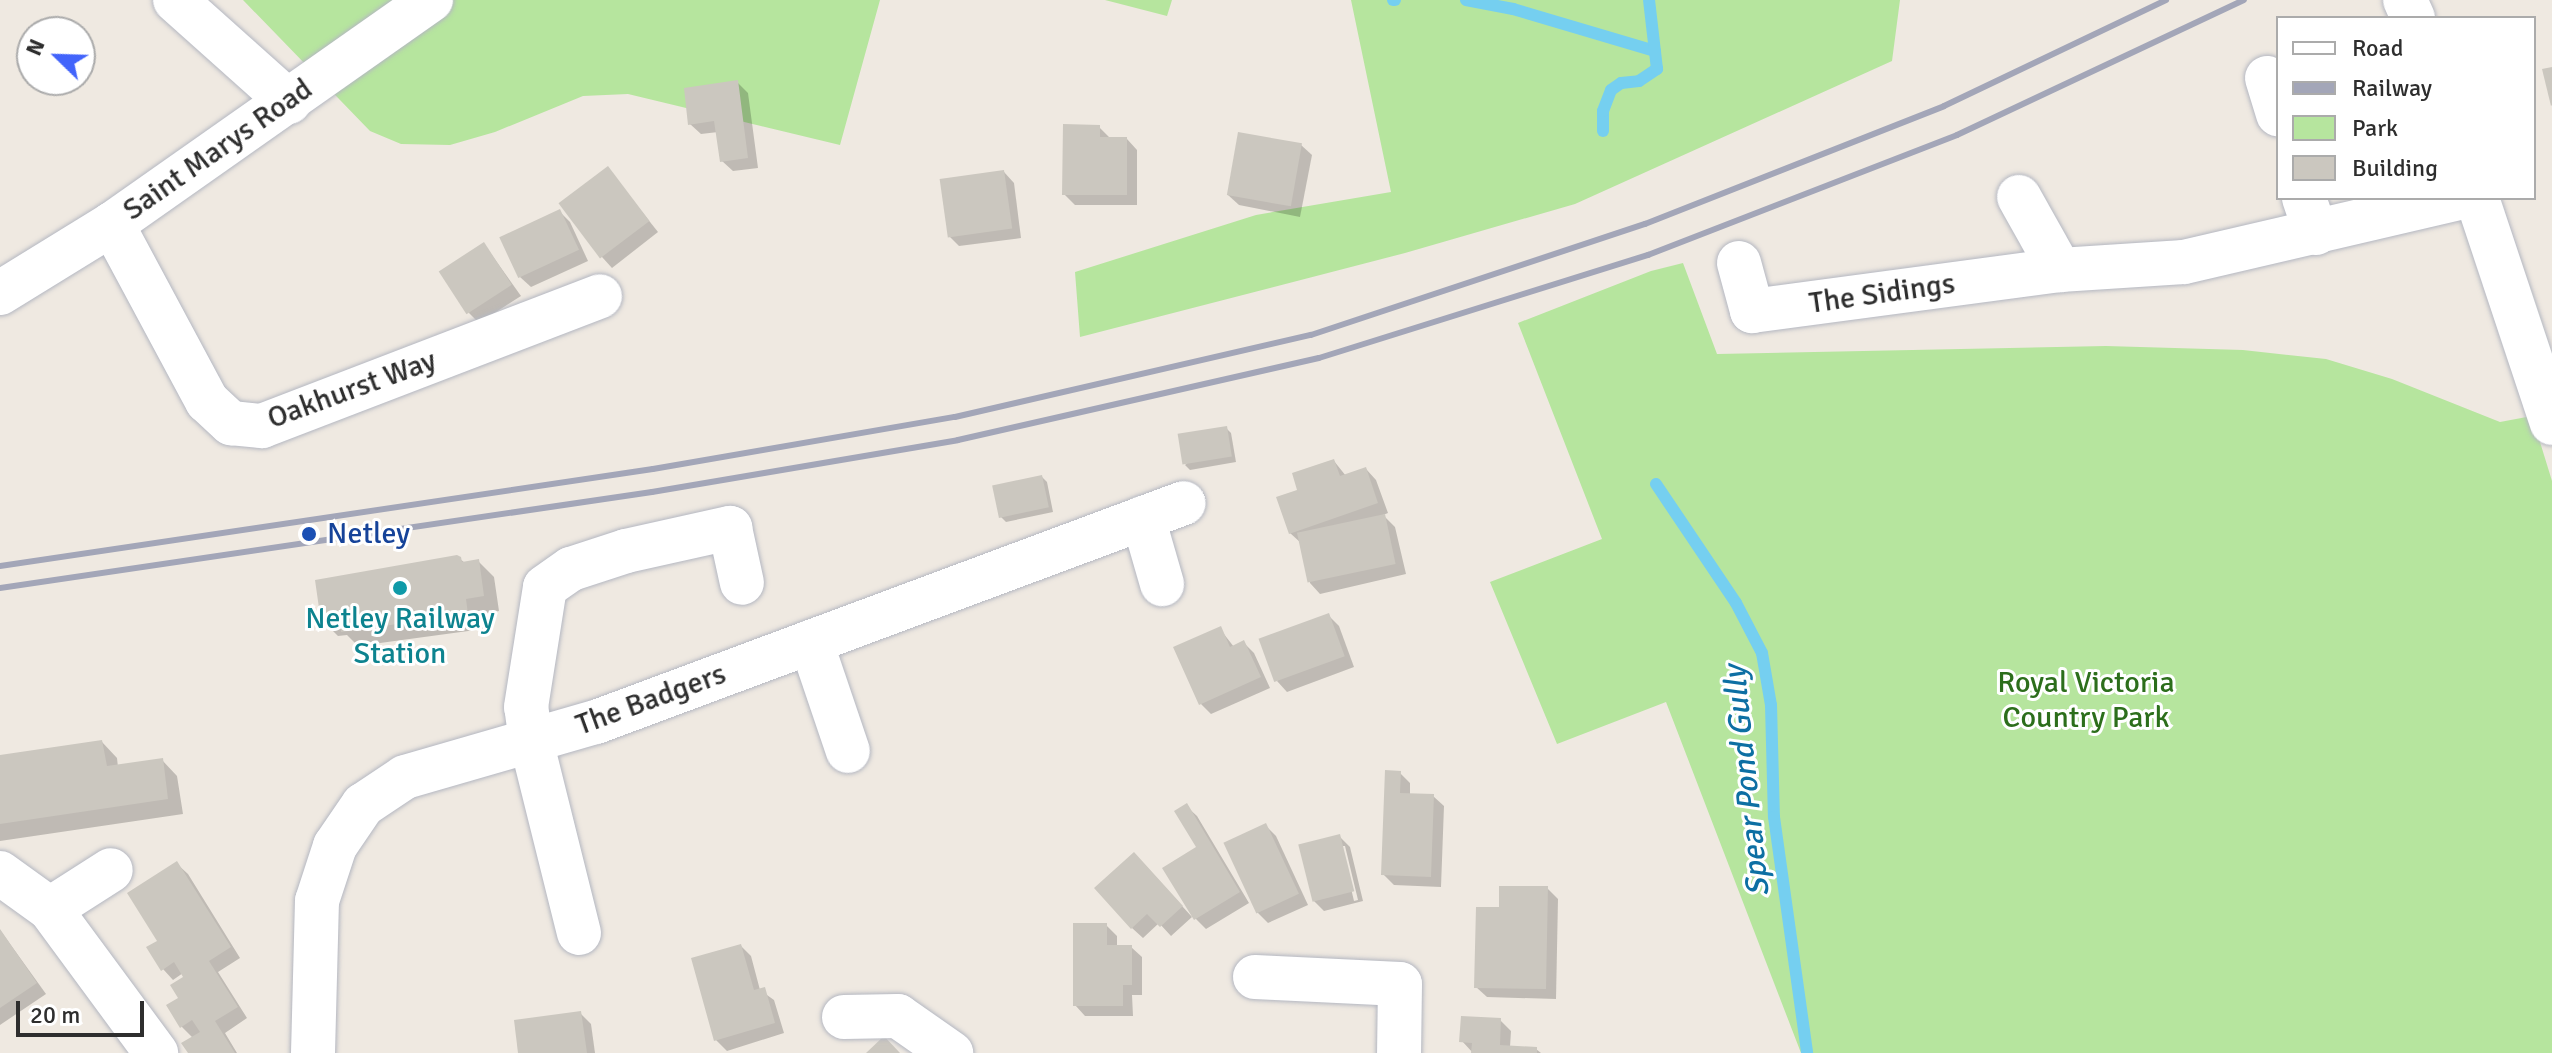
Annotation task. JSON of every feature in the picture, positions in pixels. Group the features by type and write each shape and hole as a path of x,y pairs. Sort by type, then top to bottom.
{"street":[{"path":"175,0 289,102"},
{"name":"Saint Marys Road","path":"0,293 112,224 431,0"},
{"path":"2019,197 2060,270"},
{"name":"The Sidings","path":"1739,263 1752,311 2060,270 2184,262 2310,216 2442,200"},
{"path":"2478,200 2552,423"},
{"name":"Oakhurst Way","path":"112,224 207,401 231,423 262,426 600,296"},
{"name":"The Badgers","path":"313,1053 317,901 335,846 363,805 405,777 596,722 1184,503"},
{"path":"1143,518 1162,584"},
{"path":"579,933 531,741 526,707 545,587 571,569 626,551 730,528 742,583"},
{"path":"811,642 848,751"},
{"path":"50,909 111,870"},
{"path":"0,873 50,909 156,1053"},
{"path":"1255,977 1400,984 1399,1053"},
{"path":"844,1017 898,1016 951,1053"}],"green space":[{"path":"243,0 880,0 840,145 628,94 583,96 495,132 450,145 401,144 370,131"},
{"path":"1105,0 1172,0 1167,16"},
{"path":"1351,0 1900,0 1892,61 1575,204 1405,253 1080,337 1075,272 1256,215 1391,192"},
{"name":"Royal Victoria Country Park","path":"1683,263 1717,354 2106,346 2243,350 2326,359 2392,379 2500,422 2532,416 2552,481 2552,1053 1801,1053 1666,702 1557,744 1490,582 1602,539 1518,323 1651,271"}],"building":[{"path":"2552,67 2552,105 2551,106 2542,69"},
{"path":"738,80 748,158 720,162 714,121 688,125 684,88"},
{"path":"1063,124 1100,125 1100,137 1127,137 1127,195 1062,195"},
{"path":"1238,132 1302,143 1291,206 1227,195"},
{"path":"608,166 650,221 600,258 558,203"},
{"path":"1004,170 1012,228 948,237 940,179"},
{"path":"560,209 579,250 518,278 499,237"},
{"path":"484,242 512,285 466,314 439,271"},
{"path":"1227,426 1232,457 1182,464 1178,434"},
{"path":"1334,459 1340,476 1366,467 1378,503 1289,534 1276,497 1297,490 1292,473"},
{"path":"1042,475 1049,507 999,518 992,486"},
{"path":"1385,514 1396,564 1308,583 1297,533"},
{"name":"Netley Railway Station","path":"457,555 462,562 479,559 484,596 466,599 468,614 341,632 339,619 321,622 315,580"},
{"path":"1329,613 1345,656 1274,682 1259,639"},
{"path":"1221,626 1230,647 1244,640 1261,677 1199,705 1173,647"},
{"path":"102,740 107,766 163,758 168,799 0,824 0,755"},
{"path":"1385,770 1401,771 1400,793 1434,794 1431,877 1381,875"},
{"path":"1187,803 1240,892 1194,920 1162,868 1196,847 1174,811"},
{"path":"1266,823 1299,894 1256,914 1223,843"},
{"path":"1340,834 1354,891 1313,902 1298,844"},
{"path":"1134,852 1183,906 1160,927 1147,914 1131,929 1094,888"},
{"path":"177,861 231,947 209,961 238,1007 215,1021 235,1053 188,1053 181,1043 200,1032 192,1020 180,1028 166,1005 178,998 170,985 183,977 174,962 161,971 146,947 157,941 127,893"},
{"path":"1499,886 1548,886 1546,989 1474,988 1476,907 1499,907"},
{"path":"1073,923 1107,923 1107,945 1132,945 1132,985 1123,985 1123,1006 1073,1006"},
{"path":"0,929 37,983 0,1008"},
{"path":"741,944 754,990 765,987 775,1023 714,1041 691,958"},
{"path":"581,1011 587,1053 518,1053 514,1020"},
{"path":"1461,1016 1501,1018 1500,1045 1537,1047 1537,1053 1471,1053 1472,1043 1459,1042"},
{"path":"884,1036 900,1053 866,1053"}],"waterway":[{"path":"1466,0 1513,9 1655,51"},
{"name":"Spear Pond Gully","path":"1603,131 1603,111 1611,90 1621,83 1639,81 1657,69 1649,0"},
{"name":"Spear Pond Gully","path":"1656,484 1736,603 1762,653 1771,705 1774,817 1807,1053"}],"railway":[{"path":"0,566 653,469 955,417 1311,335 1645,224 1944,106 2166,0"},
{"path":"0,588 652,492 958,440 1319,358 1648,255 1957,135 2244,0"}],"place":[{"name":"Netley","path":"309,534"},
{"name":"Netley Railway Station","path":"400,588"}]}
